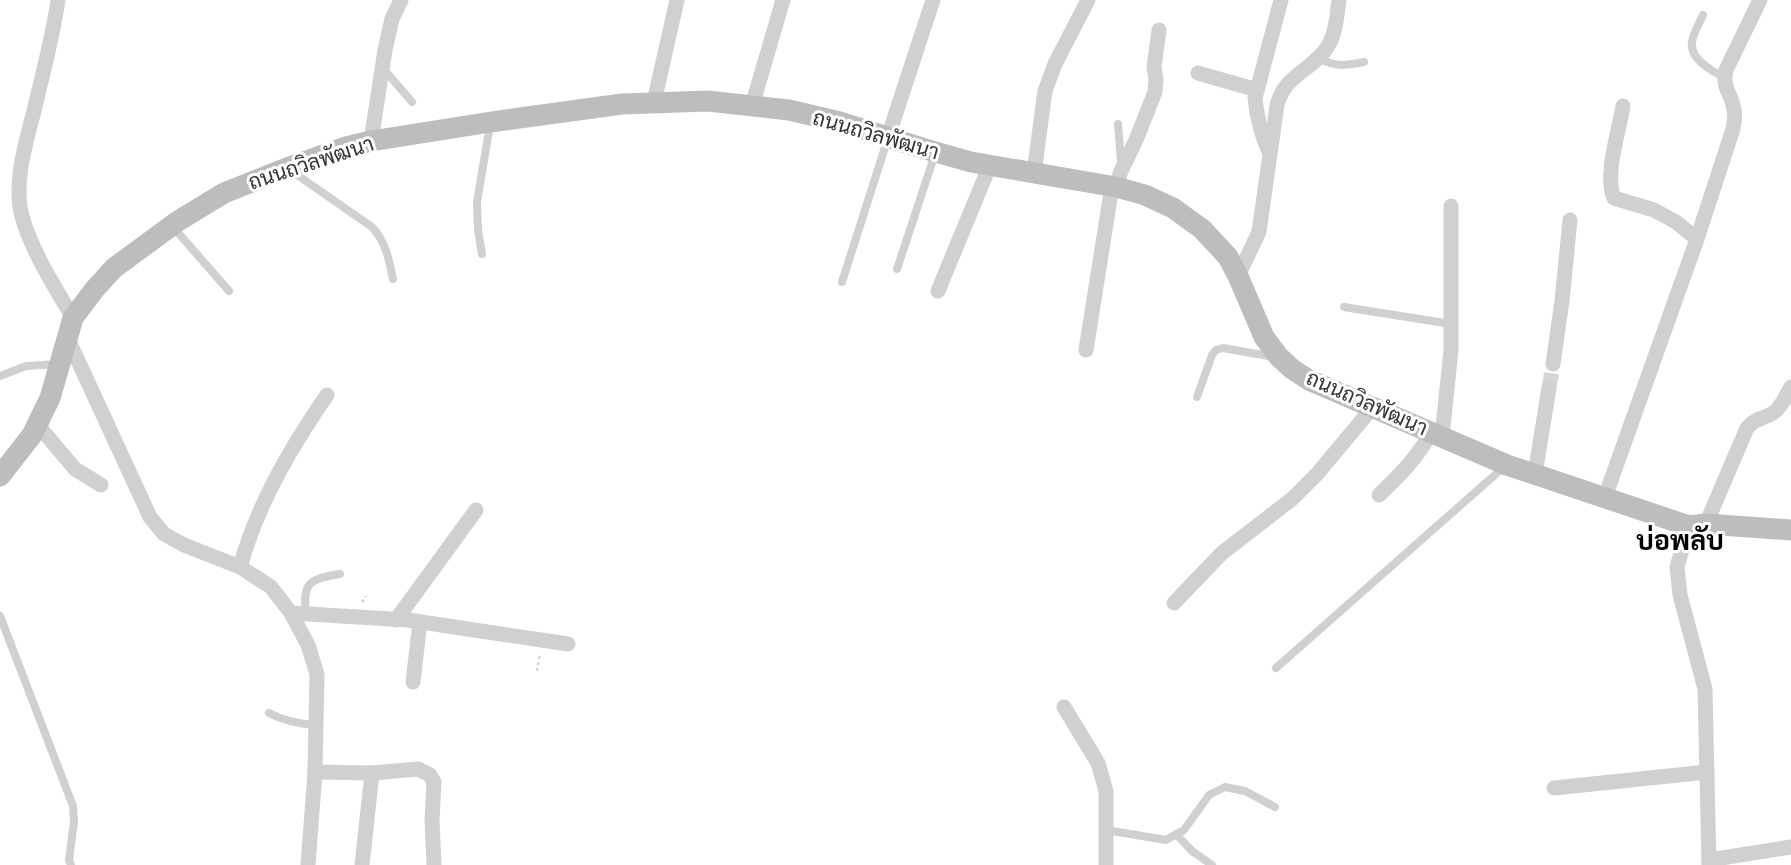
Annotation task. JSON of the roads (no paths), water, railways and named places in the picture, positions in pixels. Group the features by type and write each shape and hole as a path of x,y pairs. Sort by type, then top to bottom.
{"street":[{"path":"58,0 55,27 24,149 19,188 26,227 46,273 73,318"},
{"path":"371,141 392,19 401,0"},
{"path":"654,102 677,0"},
{"path":"752,106 783,0"},
{"path":"888,137 933,0"},
{"path":"1034,173 1045,91 1055,64 1088,0"},
{"path":"1270,155 1256,114 1255,98 1281,0"},
{"path":"1238,276 1259,232 1276,105 1288,84 1329,45 1340,0"},
{"path":"1605,497 1697,239 1733,129 1735,110 1724,82 1724,76 1760,0"},
{"path":"1086,350 1116,181 1136,140 1155,92 1154,67 1159,30"},
{"path":"1198,74 1257,90"},
{"name":"ถนนถวิลพัฒนา","path":"0,476 32,435 50,398 73,318 94,290 114,268 172,226 225,193 287,168 346,147 371,141 622,104 708,101 789,110 840,122 936,152 990,165 1034,173 1116,181 1173,208 1202,229 1228,256 1264,337 1279,357 1309,380 1507,465 1605,497 1698,525 1790,529"},
{"path":"1623,106 1609,176 1614,198 1654,210 1676,222 1697,239"},
{"path":"938,291 990,165"},
{"path":"1379,495 1437,434 1451,350 1451,206"},
{"path":"1553,364 1570,220"},
{"path":"68,339 150,517 164,534 184,545 240,567 271,587 299,614 317,674 315,772 308,865"},
{"path":"1791,387 1779,408 1772,414 1755,420 1747,428 1677,567 1680,594 1705,689 1709,863 1791,847"},
{"path":"1535,474 1550,388"},
{"path":"240,567 259,511 294,443 327,395"},
{"path":"1174,603 1222,553 1292,499 1317,474 1373,407"},
{"path":"37,424 75,469 101,485"},
{"path":"396,620 476,510"},
{"path":"299,614 420,622 568,644"},
{"path":"413,682 420,622"},
{"path":"1064,707 1098,763 1106,791 1106,865"},
{"path":"315,772 372,773 418,769 430,775 434,782 432,820 434,865"},
{"path":"1554,788 1707,772"},
{"path":"362,865 372,773"}],"lane":[{"path":"1703,15 1692,40 1692,50 1707,68 1724,76"},
{"path":"1317,58 1343,66 1364,62"},
{"path":"382,67 412,102"},
{"path":"482,254 477,202 491,122"},
{"path":"1116,181 1119,124"},
{"path":"842,282 888,137"},
{"path":"897,269 936,152"},
{"path":"287,168 372,227 380,236 389,256 393,279"},
{"path":"172,226 229,291"},
{"path":"1344,307 1451,324"},
{"path":"1197,397 1212,355 1216,350 1223,348 1279,357"},
{"path":"0,376 26,366 60,364"},
{"path":"1276,668 1507,465"},
{"path":"299,614 306,589 318,578 340,574"},
{"path":"1,621 73,806 74,822 69,860 71,865"},
{"path":"270,713 278,718 316,725"},
{"path":"1106,830 1166,840 1184,830 1209,795 1225,787 1245,790 1275,807"},
{"path":"1176,834 1192,851 1212,865"}],"tunnel":[{"path":"1549,388 1553,364"}],"district":[{"name":"บ่อพลับ","path":"1680,541"}]}
